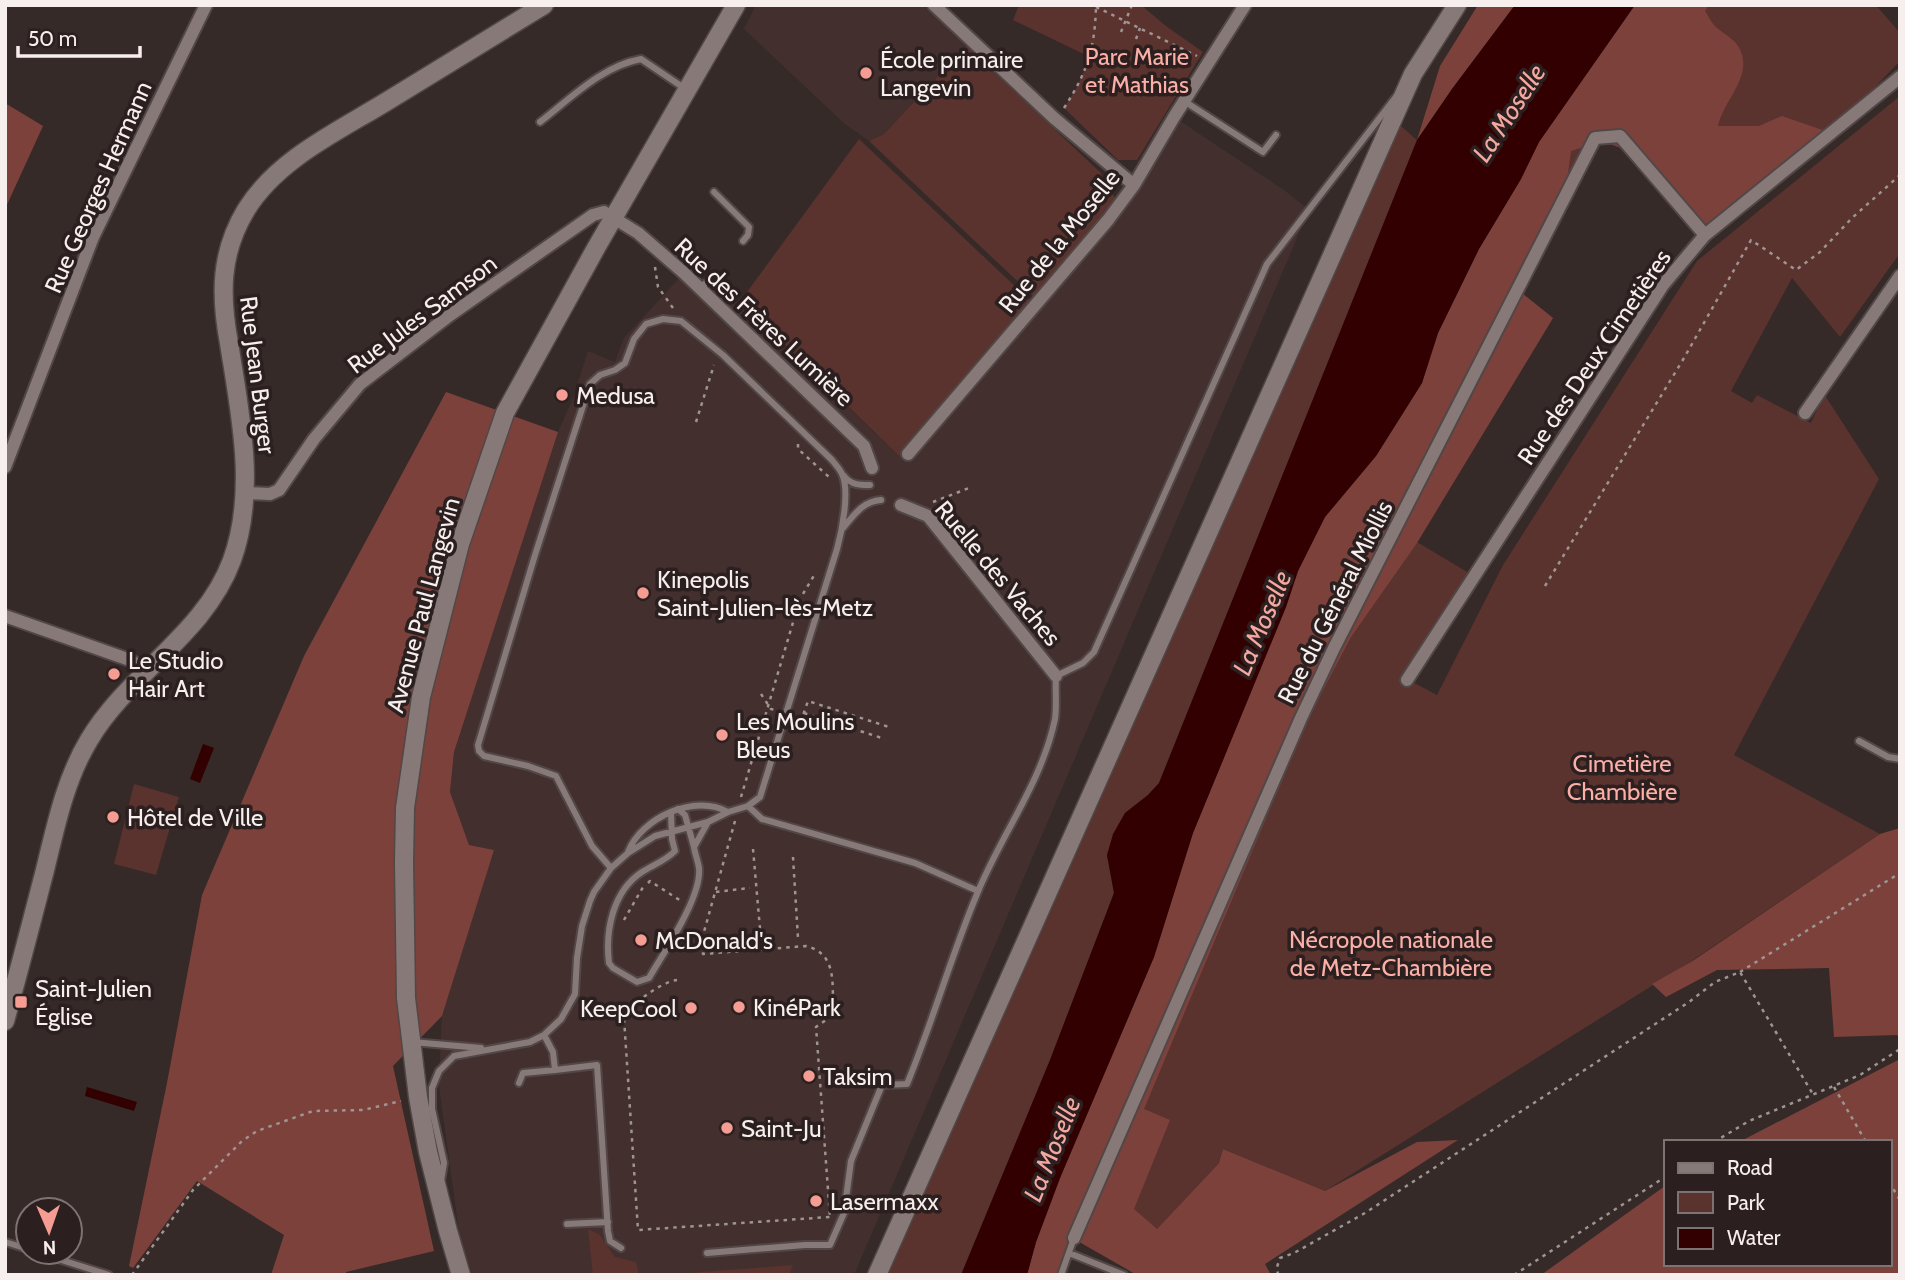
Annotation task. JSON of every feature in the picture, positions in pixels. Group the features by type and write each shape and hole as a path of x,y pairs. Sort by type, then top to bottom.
{"main road":[{"name":"Rue Jean Burger","path":"5,1021 9,991 77,761 105,717 146,671 197,621 212,600 232,562 238,542 246,493 239,415 222,292 232,243 244,213 256,195 281,170 319,143 544,5"},
{"name":"Avenue Paul Langevin","path":"461,1275 439,1198 418,1097 406,998 405,808 421,697 460,544 505,413 614,216 736,5"},
{"path":"877,1275 1413,74 1457,5"}],"street":[{"name":"Rue Georges Hermann","path":"5,467 93,237 206,5"},
{"path":"934,5 1054,118 1134,186"},
{"name":"Rue de la Moselle","path":"908,454 1035,304 1095,239 1134,186 1245,5"},
{"name":"Rue des Deux Cimetières","path":"1407,680 1663,285 1705,235 1900,77"},
{"name":"Rue du Général Miollis","path":"1074,1238 1301,718 1595,138 1620,136 1705,235"},
{"name":"Rue Jules Samson","path":"246,493 270,494 279,491 314,439 360,384 450,315 593,215 604,212 614,216"},
{"name":"Rue des Frères Lumière","path":"614,216 699,288 864,446 872,468"},
{"path":"1805,413 1900,276"},
{"name":"Ruelle des Vaches","path":"901,505 928,516 1056,676"},
{"path":"5,616 130,660 146,671"}],"lane":[{"path":"540,122 601,75 626,62 641,59 687,90"},
{"path":"707,1253 830,1245 844,1213 851,1160 882,1085 907,1084 978,891 1020,811 1046,751 1055,716 1056,676 1083,663 1096,648 1267,264 1413,74"},
{"path":"1184,101 1263,152 1276,135"},
{"path":"715,192 749,227 748,235 743,241"},
{"path":"699,288 713,278"},
{"path":"611,868 592,846 556,776 528,766 484,756 478,745 590,384 600,375 625,363 634,339 646,324 663,319 681,321 695,330 741,372 832,460 849,482 870,485"},
{"path":"842,474 844,528"},
{"path":"439,1198 444,1163 432,1109 432,1087 439,1071 454,1056 530,1042 544,1035 561,1019 575,994 582,926 594,892 611,868 628,853 655,836 708,822 748,806 760,797 844,528 861,507 872,500 880,500"},
{"path":"1859,741 1888,757 1900,759"},
{"path":"628,853 633,839 675,811 700,805 720,807 728,812"},
{"path":"748,806 762,819 915,863 978,891"},
{"path":"675,811 685,815 699,868 698,879 690,906 649,978 637,982 609,963 609,940 614,909 626,884 668,859 675,851 672,831 675,811"},
{"path":"694,847 708,822"},
{"path":"544,1035 553,1052 555,1070"},
{"path":"410,1042 487,1048"},
{"path":"519,1083 523,1073 597,1065 610,1241 621,1248"},
{"path":"567,1224 608,1222"},
{"path":"1061,1275 1074,1238"},
{"path":"1069,1253 1124,1275"},
{"path":"80,1266 109,1275"}],"path":[{"path":"1121,32 1132,5"},
{"path":"1054,118 1077,87 1087,68 1094,42 1096,6 1209,62"},
{"path":"1136,38 1140,28"},
{"path":"1171,55 1176,46"},
{"path":"1545,586 1684,358 1751,240 1796,270 1820,252 1852,218 1900,175"},
{"path":"657,250 654,261 658,287 681,321"},
{"path":"696,422 714,365"},
{"path":"798,449 835,485"},
{"path":"915,509 969,488"},
{"path":"677,980 659,986 628,1009 624,1018 638,1230 830,1217 816,1027 833,1013 832,971 826,957 816,948 806,946 703,954 702,939 800,599 817,572"},
{"path":"761,694 771,709 802,719 807,701 889,727"},
{"path":"804,713 886,739"},
{"path":"753,849 761,940"},
{"path":"793,857 798,938"},
{"path":"1278,1275 1280,1258 1294,1253 1365,1213 1689,1002 1715,982 1740,972 1900,873"},
{"path":"614,909 625,921 643,887 650,881 690,906 710,914"},
{"path":"716,892 750,888"},
{"path":"1740,972 1814,1096"},
{"path":"1717,1140 1749,1121 1860,1075 1900,1049"},
{"path":"1833,1087 1865,1140"},
{"path":"132,1275 192,1190 242,1141 257,1131 313,1111 363,1110 418,1097"},
{"path":"1514,1275 1664,1178"}],"shaded area":[{"name":"École primaire Langevin","path":"756,5 923,5 966,46 884,134 869,141 845,124 744,29"},
{"path":"1478,5 1515,5 1417,140 1440,66"},
{"path":"1635,5 1709,5 1705,11 1712,22 1735,42 1741,53 1742,74 1718,126 1759,126 1782,116 1831,133 1705,235 1671,206 1626,150 1602,141 1571,151 1565,196 1517,289 1553,318 1417,543 1351,637 1307,721 1144,1109 1170,1120 1134,1209 1157,1229 1219,1163 1223,1149 1325,1191 1417,1142 1458,1140 1265,1264 1271,1275 1137,1275 1076,1240 1062,1275 1027,1275 1036,1242 1060,1178 1154,957 1193,833 1286,607 1298,571 1325,517 1376,456 1422,383 1438,333 1479,249 1521,179 1539,142"},
{"path":"5,103 43,126 5,209"},
{"path":"1174,117 1284,190 1309,210 854,1275 473,1275 460,1239 439,1086 442,1016 494,850 469,845 450,792 454,752 558,432 574,396 588,351 615,362 624,338 684,273 739,303 899,456 1095,238"},
{"path":"446,392 558,432 454,752 450,792 469,845 494,850 442,1016 393,1066 434,1251 346,1272 346,1275 271,1275 284,1235 197,1181 133,1268 129,1266 202,895 304,656"},
{"path":"1900,828 1900,1038 1897,1035 1834,1037 1829,968 1717,970 1666,997 1652,984 1694,960 1880,834"},
{"path":"1900,1059 1900,1275 1541,1275 1664,1187 1664,1266 1891,1266 1891,1140 1743,1140"}],"green space":[{"name":"Parc Marie et Mathias","path":"1019,5 1141,5 1203,52 1137,160 1118,160 1064,108 1090,57 1013,20"},
{"path":"1635,5 1876,5 1900,33 1900,61 1831,133 1594,138 1517,289 1553,318 1417,542 1474,576 1407,679 1437,695 1503,565 1697,261 1900,96 1900,253 1840,337 1792,278 1731,391 1752,403 1757,395 1811,423 1824,394 1879,479 1734,755 1880,834 1693,960 1325,1191 1223,1149 1219,1163 1157,1229 1137,1275 1076,1240 1027,1275 1154,957 1193,833 1286,607 1298,571 1325,517 1376,456 1422,383 1438,333 1479,249 1521,179 1539,142"},
{"path":"966,46 1100,172 1115,198 1093,229 1034,297 869,141 884,134"},
{"path":"1393,119 1417,140 1159,783 1125,813 1107,855 1114,893 1050,1060 961,1275 877,1275"},
{"path":"859,139 1035,305 899,456 739,303"},
{"path":"134,784 179,797 156,875 114,864"},
{"path":"588,1229 600,1235 615,1257 636,1262 639,1275 593,1275"},
{"path":"793,1265 789,1275 663,1275"}],"water":[{"name":"La Moselle","path":"1515,5 1635,5 1539,142 1521,179 1479,249 1438,333 1422,383 1376,456 1325,517 1298,571 1286,607 1193,833 1154,957 1060,1178 1036,1242 1027,1275 961,1275 1050,1060 1114,893 1107,855 1113,834 1125,813 1159,783 1417,140"},
{"path":"203,744 214,748 200,783 190,779"},
{"path":"87,1087 137,1102 134,1111 85,1096"}],"place":[{"name":"École primaire Langevin","path":"866,73"},
{"name":"Medusa","path":"562,395"},
{"name":"Kinepolis Saint-Julien-lès-Metz","path":"643,593"},
{"name":"Le Studio Hair Art","path":"114,674"},
{"name":"Les Moulins Bleus","path":"722,735"},
{"name":"Hôtel de Ville","path":"113,817"},
{"name":"McDonald's","path":"641,940"},
{"name":"Saint-Julien Église","path":"21,1002"},
{"name":"KinéPark","path":"739,1007"},
{"name":"KeepCool","path":"691,1008"},
{"name":"Taksim","path":"809,1076"},
{"name":"Saint-Ju","path":"727,1128"},
{"name":"Lasermaxx","path":"816,1201"}],"park label":[{"name":"Cimetière Chambière","path":"1622,777"},
{"name":"Nécropole nationale de Metz-Chambière","path":"1391,953"}]}
